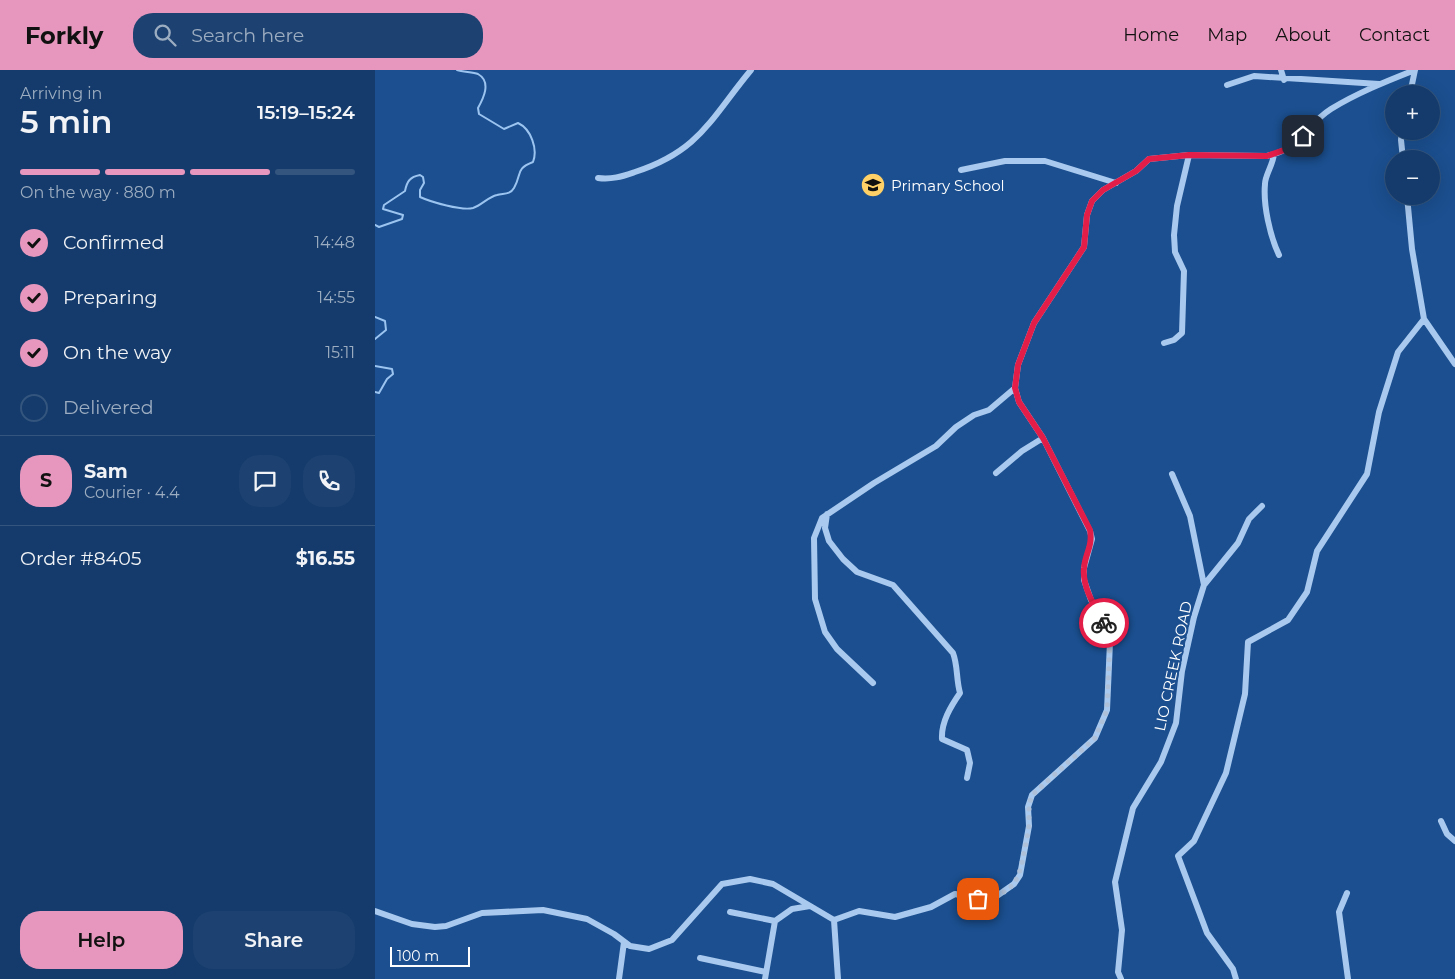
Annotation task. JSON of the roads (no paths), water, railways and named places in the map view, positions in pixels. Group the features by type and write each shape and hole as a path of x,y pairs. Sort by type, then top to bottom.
{"street":[{"path":"598,178 608,180 618,177 659,164 676,154 706,128 751,70"},
{"path":"1281,70 1284,80"},
{"path":"834,920 859,911 895,917 931,906 955,894 978,899 994,898 1014,884 1020,875 1029,826 1028,807 1032,795 1095,738 1107,710 1110,642 1107,628 1091,600 1084,580 1084,568 1092,539 1090,530 1043,438 1019,402 1015,388 1018,365 1034,323 1084,247 1087,215 1092,201 1103,190 1149,159 1189,155 1274,154 1290,148 1329,110 1380,84 1415,70"},
{"path":"1412,85 1415,70"},
{"path":"1227,85 1254,76 1284,80 1380,84"},
{"path":"1274,154 1273,166 1265,182 1271,238 1279,255"},
{"path":"1164,343 1174,340 1182,333 1181,301 1184,271 1175,252 1174,235 1177,206 1189,155"},
{"path":"961,170 1005,161 1045,161 1116,183"},
{"path":"1408,205 1412,249 1425,320 1455,364"},
{"path":"1236,979 1233,969 1207,933 1178,856 1194,841 1226,773 1245,694 1248,642 1288,620 1307,592 1317,551 1367,474 1379,412 1398,352 1425,320"},
{"path":"873,682 837,649 825,632 815,599 814,538 822,518 873,483 937,446 956,427 975,415 989,410 1015,388"},
{"path":"997,473 1022,451 1043,438"},
{"path":"1172,474 1190,516 1204,585"},
{"path":"1204,585 1238,543 1249,519 1262,506"},
{"path":"827,514 825,528 829,541 843,559 857,572 893,585 953,653 958,666 957,681 961,693 950,708 942,733 943,739 967,750 970,763 967,778"},
{"name":"LIO CREEK ROAD","path":"1121,979 1118,972 1122,930 1115,882 1118,866 1133,808 1161,762 1176,723 1182,671 1194,617 1204,585"},
{"path":"1441,821 1447,834 1455,840"},
{"path":"375,911 412,924 435,927 446,926 482,913 543,910 587,919 614,934 624,942 639,949 649,949 672,940 723,884 729,881 750,879 773,884 834,920"},
{"path":"1347,893 1339,912 1348,979"},
{"path":"700,958 766,976 775,921 792,909 810,906"},
{"path":"730,912 775,921"},
{"path":"834,920 840,978"},
{"path":"619,979 624,942"}],"waterway":[{"path":"375,225 379,227 402,219 403,215 383,209 384,205 405,191 411,178 420,175 423,177 424,183 420,190 420,197 468,209 499,194 511,192 521,170 533,162 535,151 527,130 518,123 504,129 479,114 478,108 485,91 485,81 478,74 457,70"},
{"path":"375,317 385,321 386,330 375,339"},
{"path":"375,366 392,369 393,374 387,379 379,393 375,392"}],"place":[{"name":"Primary School","path":"873,185"}]}
